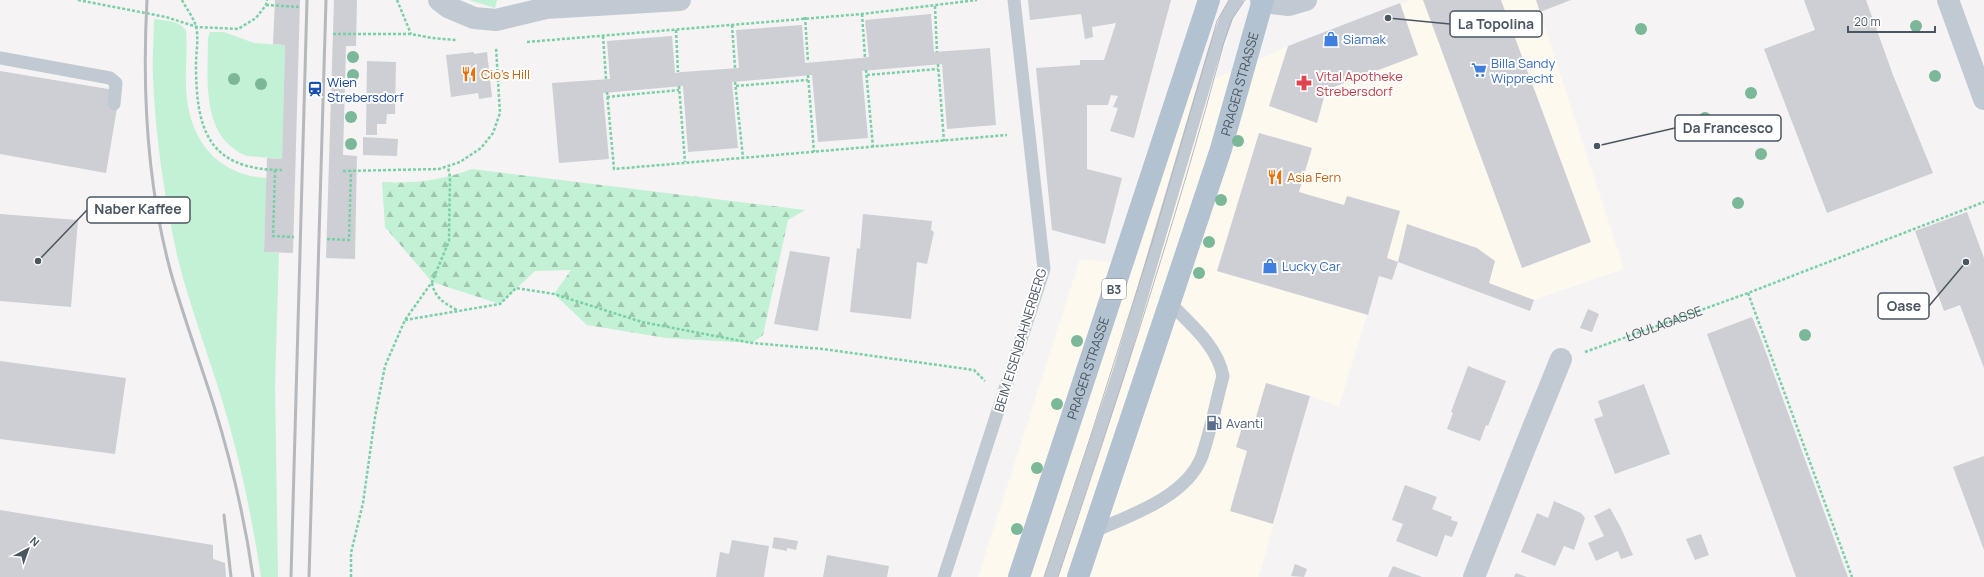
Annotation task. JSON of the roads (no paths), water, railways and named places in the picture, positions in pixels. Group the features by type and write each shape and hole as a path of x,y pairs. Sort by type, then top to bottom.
{"main road":[{"name":"PRAGER STRASSE","path":"1019,577 1209,0"},
{"name":"PRAGER STRASSE","path":"1078,577 1221,149 1262,1"}],"street":[{"path":"439,0 462,13 485,20 496,20 516,16 539,4 680,0"},
{"path":"1262,1 1289,5 1306,0"},
{"path":"1948,0 1984,99"},
{"path":"1474,577 1561,359"}],"lane":[{"name":"BEIM EISENBAHNERBERG","path":"944,577 1044,269 1014,0"},
{"path":"1051,577 1120,369 1214,52 1227,16 1237,0"},
{"path":"0,58 110,78 116,83 114,104"},
{"path":"1092,532 1134,514 1172,493 1186,481 1202,456 1224,376 1221,364 1213,349 1169,302"}],"tram line":[{"path":"1044,577 1152,243 1217,21 1229,0"},
{"path":"1058,577 1166,244 1224,42 1232,19 1245,0"}],"railway":[{"path":"147,0 145,69 146,103 148,138 156,206 171,273 214,406 232,469 242,512 253,577"},
{"path":"291,577 307,0"},
{"path":"309,577 326,0"},
{"path":"224,515 231,577"}],"place":[{"name":"La Topolina","path":"1388,18"},
{"name":"Siamak","path":"1331,39"},
{"name":"Billa Sandy Wipprecht","path":"1479,70"},
{"name":"Cio's Hill","path":"469,74"},
{"name":"Vital Apotheke Strebersdorf","path":"1304,83"},
{"name":"Wien Strebersdorf","path":"315,89"},
{"name":"Da Francesco","path":"1597,146"},
{"name":"Asia Fern","path":"1275,177"},
{"name":"Naber Kaffee","path":"38,261"},
{"name":"Oase","path":"1966,262"},
{"name":"Lucky Car","path":"1270,266"},
{"name":"Avanti","path":"1214,423"}]}
